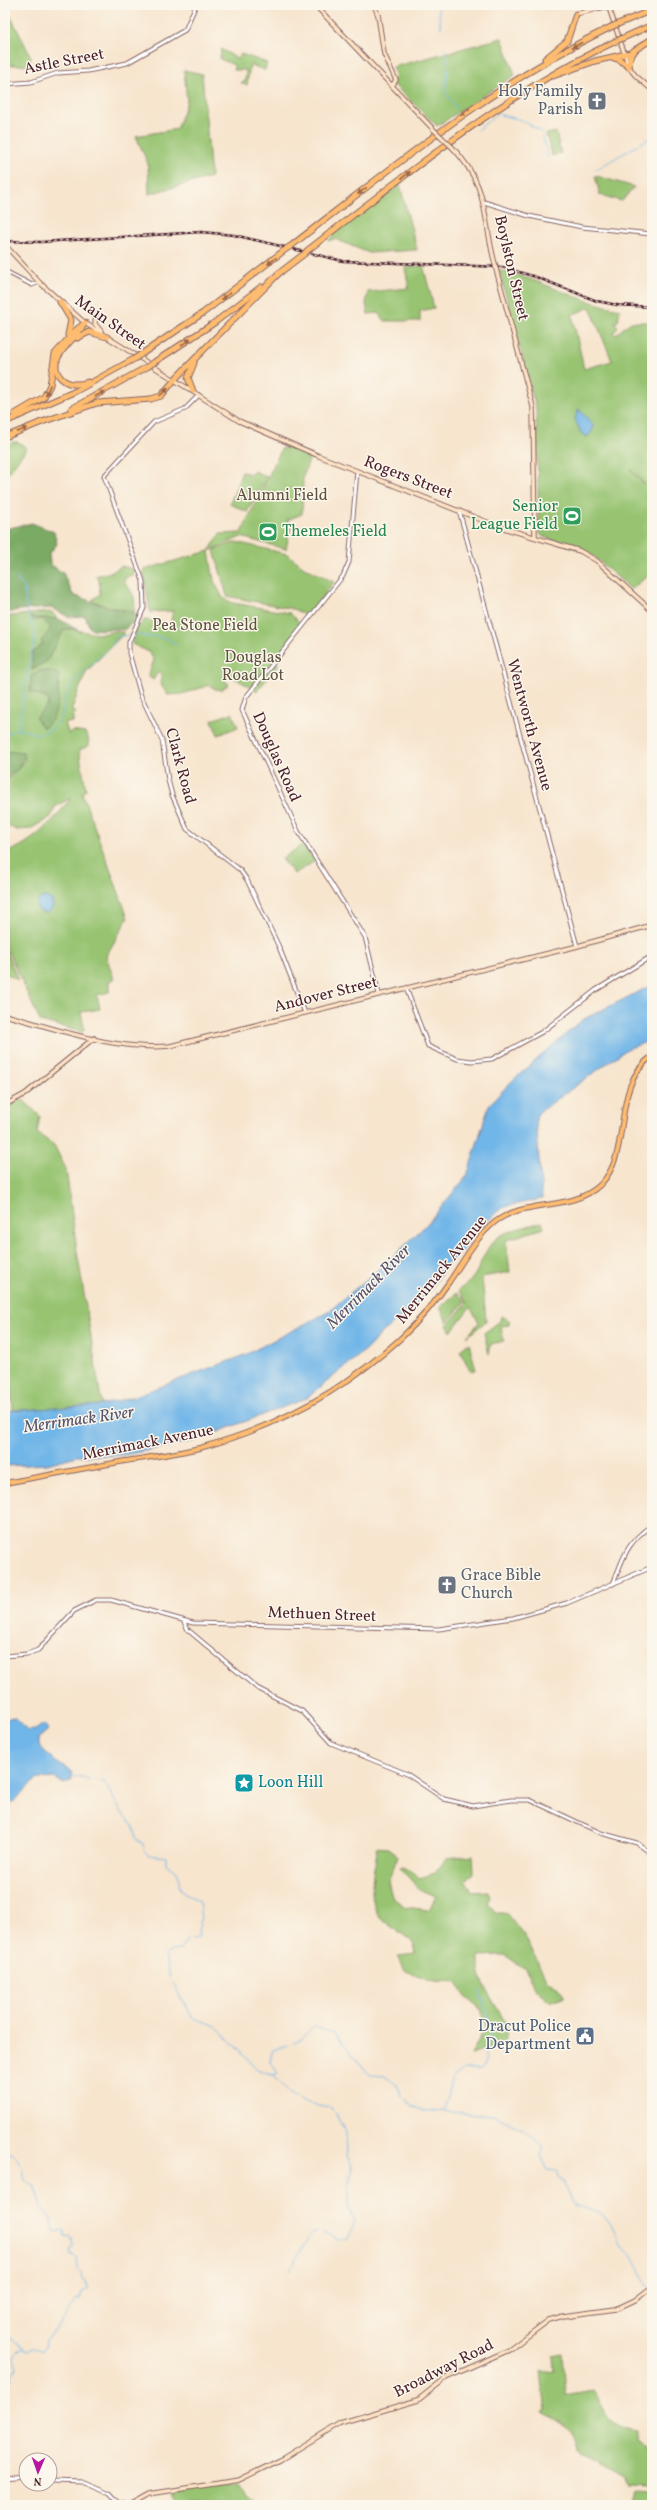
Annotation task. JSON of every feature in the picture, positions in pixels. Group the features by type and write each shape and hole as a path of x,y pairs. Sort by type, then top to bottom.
{"highway":[{"path":"515,79 612,27 652,10"},
{"path":"5,420 59,399 105,376 199,317 445,126 565,43 576,14"},
{"path":"5,437 94,397 154,363 214,323 452,138 509,99 547,77 616,41 652,25"},
{"path":"630,67 630,57 652,39"},
{"path":"547,77 638,49"},
{"path":"608,58 620,60 630,67"},
{"path":"39,423 97,403 156,398 164,393 174,380 279,273"},
{"path":"5,420 35,404 44,397 50,385 53,358 70,332 71,323 60,302"},
{"path":"85,323 59,355 56,362 57,370 62,379 69,383 78,384 105,376"},
{"path":"64,342 85,323"},
{"path":"71,342 84,333 107,337"},
{"path":"193,391 188,375 201,352"}],"main road":[{"name":"Boylston Street","path":"315,5 452,148 471,170 484,202 496,269 533,407 536,537"},
{"path":"374,5 378,15 384,54 396,80 392,86"},
{"path":"576,14 609,5 624,54 630,67 635,76 652,90"},
{"name":"Main Street","path":"5,246 39,282 85,323 214,404"},
{"path":"96,314 94,324 107,337"},
{"name":"Rogers Street","path":"214,404 254,429 357,471 497,526 580,551 591,557 652,611"},
{"name":"Andover Street","path":"5,1015 94,1038 139,1046 170,1046 576,946 652,925"},
{"path":"5,1106 25,1094 94,1038"},
{"name":"Merrimack Avenue","path":"5,1483 202,1447 237,1435 308,1405 357,1375 402,1337 433,1305 480,1238 496,1221 518,1210 580,1198 600,1184 609,1174 618,1146 629,1088 638,1070 652,1056"},
{"name":"Broadway Road","path":"128,2505 150,2494 239,2480 280,2460 340,2423 418,2400 446,2378 509,2350 549,2320 563,2316 616,2309 635,2300 652,2287"},
{"path":"120,2504 128,2505"}],"street":[{"name":"Astle Street","path":"5,84 33,81 57,73 88,71 127,63 185,30 196,5"},
{"path":"484,202 529,216 582,227 652,234"},
{"path":"5,271 32,285 39,282"},
{"name":"Clark Road","path":"199,395 188,408 154,422 104,476 143,581 144,608 129,642 129,653 141,696 162,740 168,780 172,795 187,829 240,870 247,880 279,947 305,1013"},
{"name":"Douglas Road","path":"357,471 349,562 343,576 246,697 242,710 298,831 365,937 379,994"},
{"name":"Wentworth Avenue","path":"459,510 576,946"},
{"path":"406,988 428,1046 457,1059 472,1061 492,1059 542,1032 596,990 652,956"},
{"path":"613,1584 628,1546 636,1536 652,1524"},
{"name":"Methuen Street","path":"5,1656 35,1652 44,1645 74,1611 93,1601 111,1600 184,1622 439,1629 512,1618 577,1599 652,1567"},
{"path":"184,1622 190,1631 260,1690 302,1711 331,1743 407,1774 444,1799 473,1806 511,1800 530,1800 600,1833 638,1843 652,1854"},
{"path":"189,1622 190,1631"},
{"path":"5,2478 18,2477"},
{"path":"58,2481 84,2482 110,2493 120,2504"}],"green space":[{"path":"5,5 31,57 29,65 5,65"},
{"path":"502,38 515,75 437,126 391,82 396,78 393,67"},
{"path":"221,49 238,59 241,54 267,63 265,70 250,65 247,85 241,83 245,80 246,70 234,70 234,65 220,59"},
{"path":"184,70 202,74 211,177 149,194 148,164 136,136 177,129 187,101"},
{"path":"556,132 561,153 552,156 546,134"},
{"path":"595,176 634,187 622,201 600,195"},
{"path":"400,185 417,250 369,253 335,239 328,241 335,232 352,217"},
{"path":"423,265 434,308 420,311 420,321 385,321 379,313 368,314 366,304 368,292 409,288 405,268"},
{"path":"499,270 530,279 604,306 620,309 618,321 615,322 618,328 613,333 615,335 631,322 652,322 652,492 630,469 652,493 652,573 631,589 591,554 542,536 539,532 536,408","holes":["590,307 612,361 584,369 572,315"]},
{"path":"12,442 18,442 27,448 5,477 5,450"},
{"name":"Alumni Field","path":"287,447 311,455 303,477 302,514 287,520 291,525 286,549 241,537 209,551 220,534 241,533 282,448"},
{"path":"254,471 267,477 247,512 230,504 242,472 251,474"},
{"path":"32,523 54,532 57,544 49,554 50,564 63,573 73,595 105,606 134,612 137,618 124,630 98,630 90,628 85,616 69,617 51,608 18,610 5,614 5,529"},
{"path":"236,542 287,554 304,567 334,582 308,616 293,609 227,596 214,550"},
{"path":"209,551 214,581 223,598 233,603 290,613 300,623 289,641 273,660 262,652 279,665 257,691 231,676 223,679 229,684 221,690 215,689 210,685 182,694 168,695 161,685 161,673 158,672 153,680 148,676 154,660 149,652 132,644 136,630 144,620 158,621 170,625 173,611 150,612 143,570"},
{"path":"122,566 135,570 133,575 126,577 124,582 133,595 135,602 134,612 105,606 92,600 100,594 99,580 95,576 112,572"},
{"path":"48,612 53,613 64,630 72,629 95,634 114,631 124,633 86,672 72,708 72,711 76,713 73,716 73,722 65,723 69,735 72,731 85,733 88,737 89,746 79,750 86,790 82,793 128,918 106,956 114,979 109,981 109,992 97,995 100,1009 81,1012 84,1029 82,1032 40,1021 5,945 5,853 25,844 42,831 71,798 55,807 51,817 30,829 17,830 5,825 5,780 11,777 25,760 23,753 5,751 5,620 10,616"},
{"path":"30,617 59,619 81,632 69,628 64,630 47,661 32,670 32,653 43,644 41,641 50,630 50,627 42,619 34,621"},
{"path":"39,671 51,671 59,675 58,696 55,712 49,724 43,728 36,718 48,704 48,699 30,692 31,676"},
{"path":"232,713 238,727 218,735 212,720"},
{"path":"5,751 23,753 25,756 18,769 5,780"},
{"path":"303,844 315,861 294,874 282,859"},
{"path":"5,949 18,980 5,973"},
{"path":"22,1099 40,1116 37,1133 54,1145 66,1169 77,1251 102,1405 44,1410 13,1410 5,1324 5,1109"},
{"path":"542,1222 544,1228 506,1240 510,1272 482,1277 486,1321 467,1337 479,1322 470,1307 451,1332 447,1325 467,1303 458,1290 475,1275 495,1239 508,1232"},
{"path":"457,1293 465,1302 447,1322 440,1307"},
{"path":"501,1316 509,1320 509,1325 501,1326 504,1341 491,1344 489,1354 484,1333 500,1321"},
{"path":"469,1343 476,1370 470,1371 460,1350"},
{"path":"376,1847 388,1848 398,1856 388,1881 392,1897 405,1907 429,1910 436,1896 420,1890 400,1868 404,1867 420,1878 435,1873 447,1858 473,1855 474,1873 466,1881 473,1892 489,1891 491,1897 488,1903 495,1912 508,1914 525,1937 546,1979 561,1990 565,1996 549,2002 534,1987 525,1969 505,1955 479,1956 479,1972 486,1989 508,2027 506,2043 471,2055 486,2025 481,2009 465,1996 457,1982 432,1981 405,1971 398,1956 416,1954 414,1943 380,1917 373,1901 372,1889 377,1854"},
{"path":"563,2353 566,2396 594,2391 609,2419 621,2428 636,2432 635,2443 652,2453 652,2472 648,2485 629,2484 624,2475 579,2451 578,2444 572,2432 567,2427 543,2412 546,2411 541,2372 554,2370 553,2355"},
{"path":"238,2483 255,2505 174,2505 171,2493"},
{"path":"636,2490 648,2491 652,2505 629,2505"}],"water":[{"path":"579,409 593,425 593,430 587,437 581,433 575,419"},
{"path":"42,897 48,897 53,902 51,911 48,913 42,913 37,908 37,902"},
{"name":"Merrimack River","path":"652,985 652,1040 627,1049 538,1113 536,1118 542,1199 507,1206 498,1211 475,1234 460,1254 445,1266 431,1290 412,1309 383,1332 367,1349 307,1398 194,1441 124,1455 77,1456 47,1464 5,1466 5,1411 102,1405 132,1397 245,1355 328,1312 393,1257 427,1224 467,1176 489,1105 511,1082 582,1020"},
{"path":"12,1717 17,1719 27,1731 35,1730 44,1724 48,1730 39,1738 39,1746 56,1762 71,1771 72,1780 64,1784 55,1778 37,1779 9,1806 5,1807 5,1720"}],"waterway":[{"path":"438,5 441,28"},
{"path":"446,50 447,64"},
{"path":"448,68 445,92 456,108"},
{"path":"477,130 497,114 522,120 542,132 548,158"},
{"path":"595,170 652,137"},
{"path":"16,578 24,587 26,607 36,638 31,654 18,729"},
{"path":"5,736 15,729 33,733 41,733 46,732 55,726 59,722 67,695 74,683 86,669 107,651 118,637 129,635"},
{"path":"134,635 143,635 146,638 149,636 166,638 177,645"},
{"path":"71,1775 79,1778 104,1782 120,1810 133,1826 136,1839 143,1844 144,1851 149,1855 166,1857 166,1864 178,1873 180,1890 199,1901 201,1918 197,1938 187,1940 180,1950 171,1951 165,1956 170,1977"},
{"path":"173,1983 193,2018 216,2026 257,2069 274,2075 278,2073 270,2062 272,2051 287,2045"},
{"path":"443,2110 452,2078 464,2069 481,2069 486,2062 484,2048 489,2041 491,2025 479,1990"},
{"path":"293,2043 297,2042 314,2027 334,2033 370,2075 384,2076 395,2083 402,2097"},
{"path":"274,2075 289,2092 298,2098 308,2103 329,2107 335,2113 346,2133 347,2156 352,2166 349,2183 349,2205 355,2222 348,2238 338,2240 324,2232"},
{"path":"406,2099 412,2106 422,2110 494,2115 524,2130 544,2147 541,2156 548,2170 556,2171 558,2178 563,2181 575,2206 601,2214 610,2223 621,2248 631,2254 648,2286"},
{"path":"5,2153 9,2152 16,2156 20,2164"},
{"path":"5,2386 12,2380 12,2375 17,2368 14,2358 17,2352 24,2348 28,2350 33,2347 43,2351 46,2346 45,2339 57,2330 76,2300 80,2299 82,2292 89,2289 78,2269 77,2257 70,2254 69,2250 73,2248 72,2238 65,2237 65,2231 63,2230 54,2232 51,2219 41,2207 34,2185 25,2180 23,2169"},
{"path":"290,2270 310,2235 317,2232"},
{"path":"5,2334 24,2348"}],"railway":[{"path":"5,241 41,242 201,232 234,235 343,261 502,267 536,277 597,301 617,305 652,307"}],"place":[{"name":"Holy Family Parish","path":"597,101"},
{"name":"Senior League Field","path":"572,516"},
{"name":"Themeles Field","path":"268,532"},
{"name":"Grace Bible Church","path":"447,1585"},
{"name":"Loon Hill","path":"244,1783"},
{"name":"Dracut Police Department","path":"585,2036"}],"park label":[{"name":"Pea Stone Field","path":"205,626"},
{"name":"Douglas Road Lot","path":"253,667"}]}
